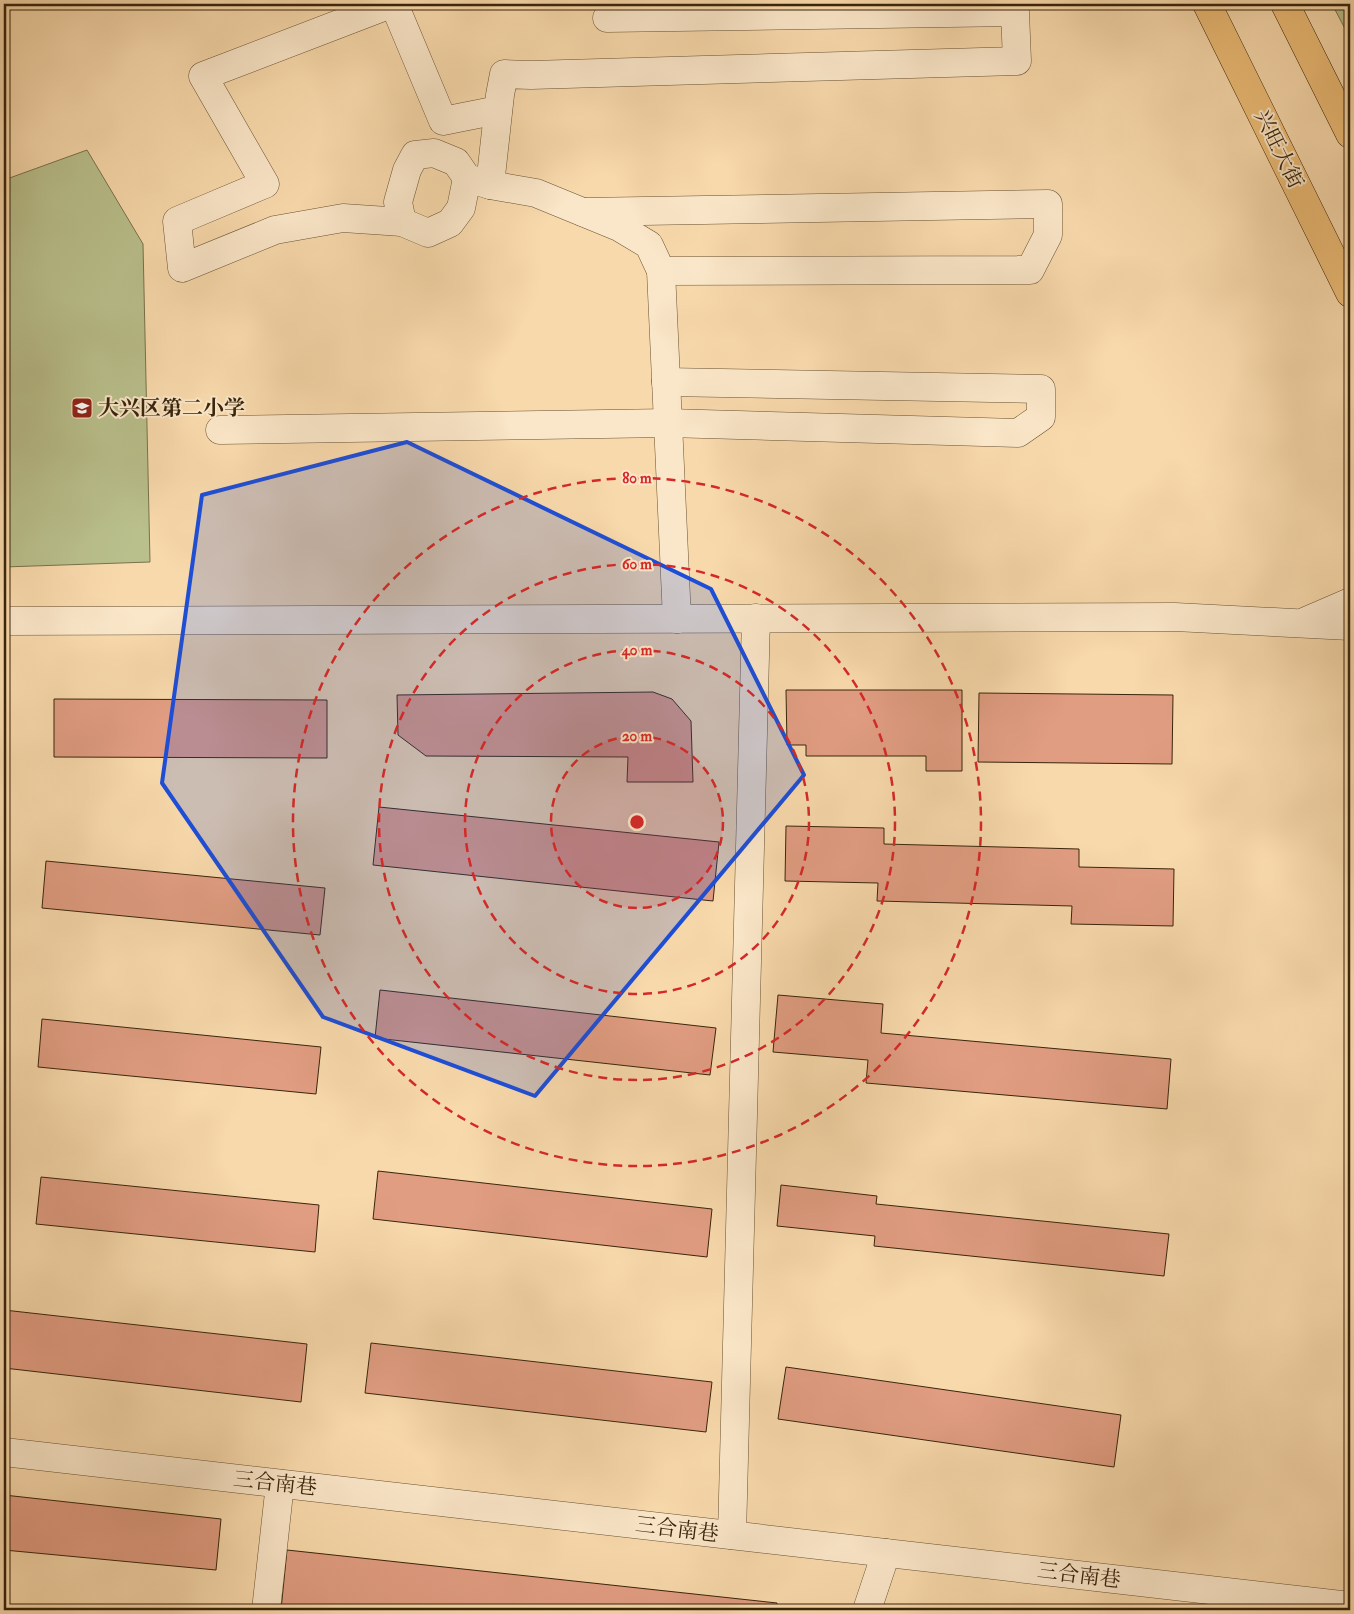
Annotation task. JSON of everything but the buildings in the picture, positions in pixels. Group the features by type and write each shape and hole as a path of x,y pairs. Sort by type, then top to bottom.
{"main road":[{"name":"兴旺大街","path":"1207,4 1350,293"},
{"path":"1285,4 1350,134"}],"street":[{"path":"498,110 444,121 393,4 203,76 265,184 177,220 182,268 275,230 343,218 402,222 428,232 450,223 478,181 498,110 504,74 541,75 1017,61 1015,12 607,18"},
{"path":"402,222 398,202 407,170 415,156 434,153 456,162 478,181 536,192 619,226 649,245 661,271 677,619"},
{"path":"583,212 1048,204 1048,236 1030,270 661,271"},
{"path":"220,430 668,423 1018,433 1041,417 1041,389 666,382"},
{"path":"1299,623 1350,602"},
{"path":"4,621 1175,617 1350,626"},
{"path":"732,1535 756,618"},
{"name":"三合南巷","path":"4,1452 1350,1606"},
{"path":"266,1610 280,1484"},
{"path":"867,1610 886,1553"}],"highlighted area":[{"path":"407,442 711,589 804,775 535,1096 323,1017 162,783 202,495"}],"green space":[{"path":"1332,4 1350,4 1350,38"},
{"name":"大兴区第二小学","path":"87,150 143,244 150,562 4,567 4,180"}],"place":[{"name":"大兴区第二小学","path":"82,408"}]}
